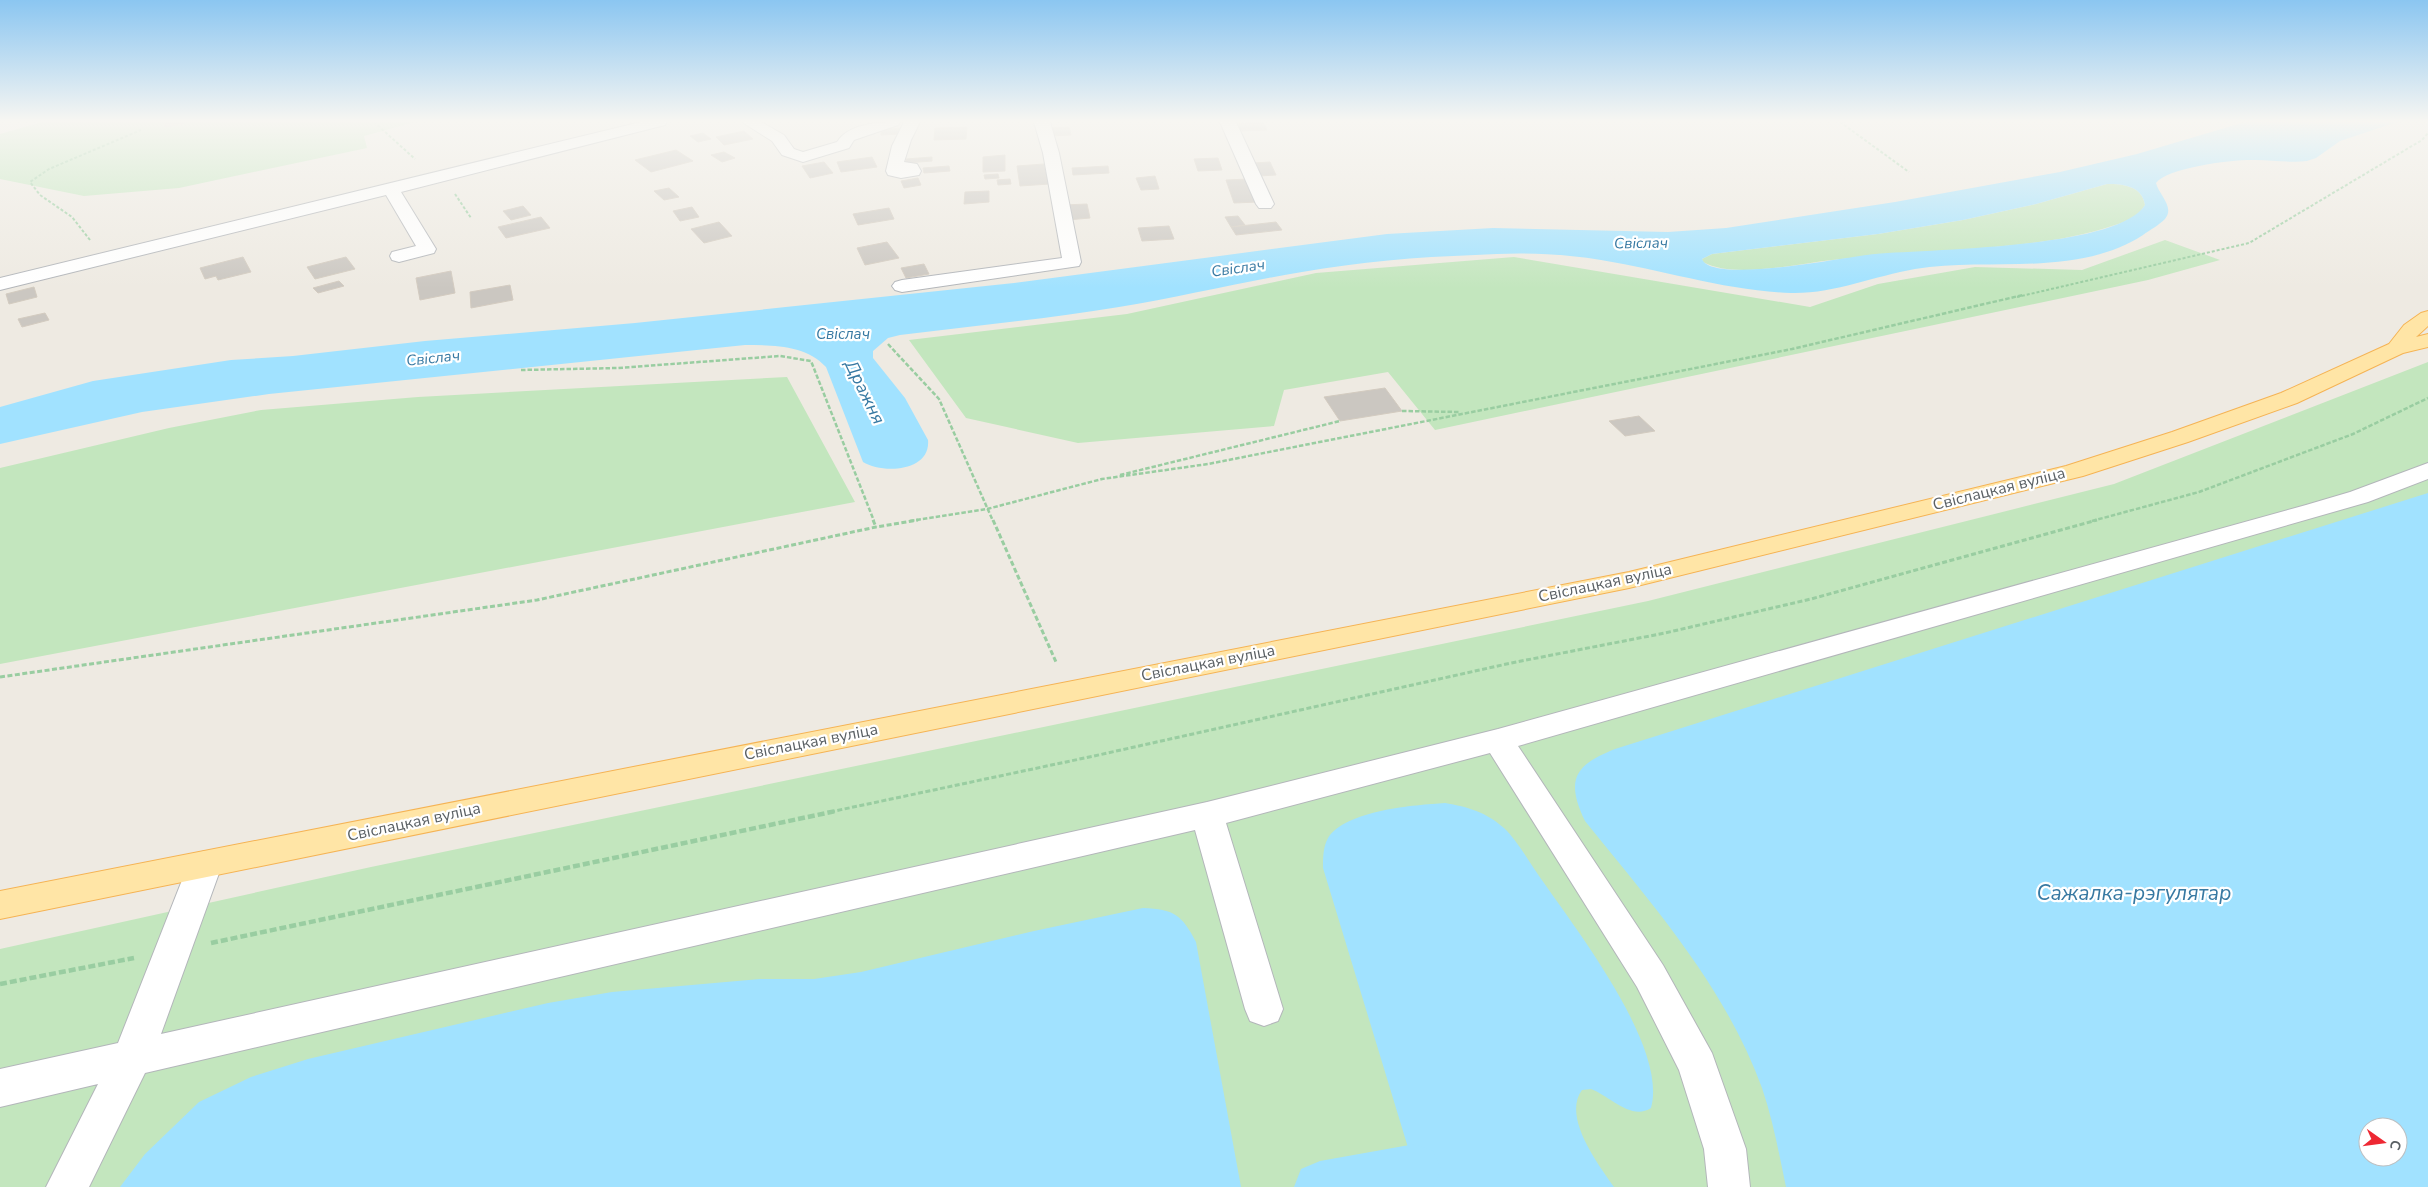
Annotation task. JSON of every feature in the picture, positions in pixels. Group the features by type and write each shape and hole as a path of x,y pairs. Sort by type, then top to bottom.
{"main road":[{"name":"Свіслацкая вуліца","path":"2396,349 2411,330 2428,317"},
{"name":"Свіслацкая вуліца","path":"0,905 1629,580 2074,471 2180,437 2289,398 2396,349 2428,340"}],"street":[{"path":"902,286 1072,262 1056,177"},
{"path":"1253,177 1265,204"},
{"path":"0,284 440,178"},
{"path":"391,189 427,249 399,256"},
{"path":"0,1088 1207,815 1498,740 2315,510 2359,497 2428,470"},
{"path":"1498,740 1650,976 1698,1066 1725,1149 1729,1187"},
{"path":"1207,815 1264,1009"},
{"path":"67,1187 132,1058 205,865"}],"path":[{"path":"37,177 30,182 40,196 72,216 104,258"},
{"path":"1102,479 1208,464 1792,349 2249,243 2359,177"},
{"path":"888,344 939,399 1056,662"},
{"path":"521,370 618,368 780,356 811,360 876,527"},
{"path":"0,984 174,950 1094,756 1511,663 1665,634 1802,601 2199,492 2353,434 2428,398"},
{"path":"1402,412 1468,412"},
{"path":"0,677 537,600 876,527 987,509 1340,421"}],"green space":[{"path":"0,177 229,177 179,188 84,196 0,179"},
{"path":"2107,184 2131,187 2140,194 2145,205 2136,216 2124,222 2061,239 2006,246 1841,259 1751,270 1733,270 1717,267 1703,262 1702,259 1712,254 1878,234 1963,220 2036,204"},
{"path":"2165,240 2220,260 2148,280 1435,430 1388,372 1284,390 1274,426 1078,443 966,418 909,340 1127,314 1316,273 1514,257 1810,307 1878,284 1975,267 2082,270"},
{"path":"2428,362 2428,1187 0,1187 0,949 371,867 1648,601 2114,484"},
{"path":"787,377 855,502 0,664 0,468 169,428 261,410 418,397"}],"water":[{"name":"Свіслач","path":"2030,177 2163,177 2156,183 2167,206 2168,214 2165,219 2143,235 2117,248 2090,257 2032,264 1944,266 1915,269 1838,288 1807,293 1743,288 1696,280 1625,264 1570,256 1506,254 1432,257 1323,268 1119,307 1037,319 900,335 888,338 873,351 873,358 905,398 928,440 927,451 922,459 904,468 882,468 863,462 826,367 818,360 799,350 778,346 756,345 269,394 142,412 0,444 0,407 93,381 231,360 293,356 425,341 635,323 1014,283 1387,234 1493,228 1668,232 1726,228 1895,202","holes":["2107,184 2126,186 2136,190 2145,205 2128,220 2099,231 2062,239 1977,248 1875,254 1754,269 1730,269 1711,266 1702,259 1712,254 1878,234 1963,220 2036,204"]},
{"name":"Сажалка-рэгулятар","path":"2428,493 2428,1187 1786,1187 1773,1125 1762,1088 1728,1015 1684,947 1585,821 1579,807 1575,784 1578,775 1591,761 1601,755"},
{"path":"1445,803 1469,808 1483,814 1497,822 1509,833 1597,960 1617,991 1634,1023 1646,1054 1653,1083 1651,1108 1643,1111 1628,1110 1591,1089 1582,1090 1577,1101 1576,1113 1585,1140 1599,1166 1614,1187 1420,1187 1323,868 1323,856 1328,838 1337,829 1350,821 1382,811 1417,805"},
{"path":"1143,908 1162,910 1176,915 1186,925 1196,942 1241,1187 120,1187 145,1154 199,1102 251,1077 308,1059 548,1003 612,992 760,979 814,979 861,972 1034,931"}],"building":[{"path":"985,177 999,178 985,179"},
{"path":"1019,177 1047,177 1049,184 1020,186"},
{"path":"1155,177 1159,189 1141,190 1136,178"},
{"path":"918,178 921,185 904,188 901,181"},
{"path":"1010,179 1011,184 998,185 997,180"},
{"path":"1249,179 1258,202 1234,203 1226,180"},
{"path":"669,188 679,197 664,200 654,191"},
{"path":"989,191 989,202 964,204 965,192"},
{"path":"1087,204 1090,218 1067,220 1064,205"},
{"path":"523,206 531,215 511,220 503,211"},
{"path":"692,207 699,217 680,221 673,211"},
{"path":"889,208 894,219 858,225 853,214"},
{"path":"1238,216 1245,225 1231,227 1225,217"},
{"path":"541,217 550,228 506,238 498,227"},
{"path":"719,222 732,236 704,243 691,229"},
{"path":"1276,222 1282,230 1236,235 1231,227"},
{"path":"1169,226 1174,239 1142,241 1138,228"},
{"path":"887,242 899,258 865,265 857,248"},
{"path":"243,257 251,272 218,280 216,276 205,279 200,268"},
{"path":"346,257 355,269 315,279 307,267"},
{"path":"924,264 929,274 906,278 901,268"},
{"path":"451,271 455,293 420,300 416,278"},
{"path":"339,281 344,286 318,293 313,288"},
{"path":"510,285 513,300 471,308 470,292"},
{"path":"34,287 37,297 9,304 6,294"},
{"path":"45,313 49,320 22,327 18,319"},
{"path":"1385,388 1402,411 1340,421 1324,397"},
{"path":"1639,416 1655,431 1625,436 1609,421"}],"waterway":[{"path":"1320,1187 1415,1169"}],"water label":[{"name":"Дражня","path":"865,392"}]}
